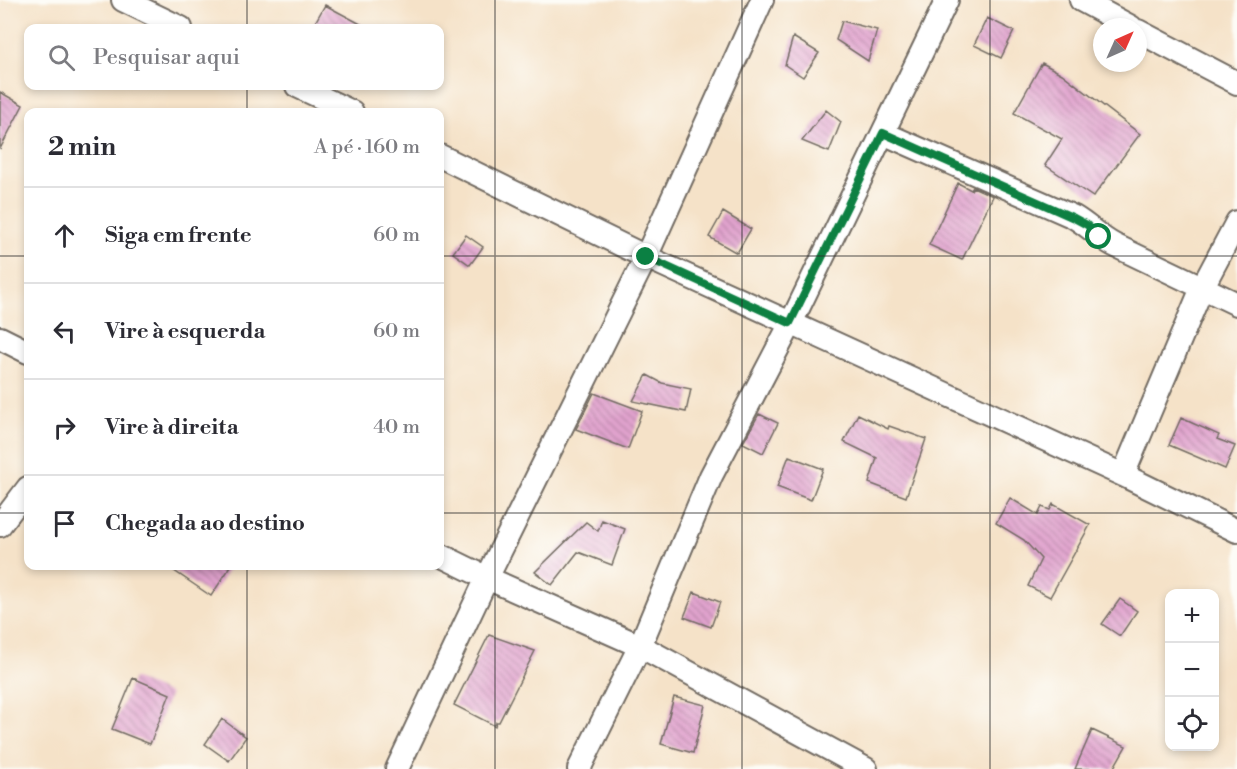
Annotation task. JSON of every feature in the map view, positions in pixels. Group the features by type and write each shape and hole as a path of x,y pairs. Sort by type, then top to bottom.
{"street":[{"path":"123,0 173,24"},
{"path":"397,769 487,578 646,257 762,0"},
{"path":"579,769 640,646 711,476 790,323 947,0"},
{"path":"1081,0 1114,18"},
{"path":"1147,35 1237,83"},
{"path":"305,90 344,108"},
{"path":"883,133 1074,218 1087,225 1099,237 1237,304"},
{"path":"444,158 646,257 1123,475 1237,531"},
{"path":"1123,475 1202,288 1237,222"},
{"path":"0,338 24,350"},
{"path":"0,525 24,493"},
{"path":"444,557 640,646 866,769"}],"building":[{"path":"325,5 361,24 314,24"},
{"path":"987,18 1014,31 1001,58 974,45"},
{"path":"842,21 877,30 868,61 836,40"},
{"path":"793,37 819,53 803,77 785,65"},
{"path":"1042,63 1062,74 1140,134 1093,197 1045,165 1062,139 1014,113"},
{"path":"0,92 23,105 0,149"},
{"path":"826,110 841,122 829,152 802,141"},
{"path":"958,183 971,190 973,187 993,196 962,260 929,245"},
{"path":"723,212 751,229 737,253 709,237"},
{"path":"466,235 483,247 470,265 453,253"},
{"path":"647,375 662,383 691,389 686,412 633,401"},
{"path":"594,393 642,411 628,449 576,429"},
{"path":"759,414 778,423 763,453 743,443"},
{"path":"858,414 888,429 889,426 926,439 906,497 869,483 877,458 844,442"},
{"path":"1181,418 1219,435 1217,439 1235,446 1225,469 1169,445"},
{"path":"789,456 823,469 811,500 777,487"},
{"path":"1010,498 1038,515 1042,507 1050,510 1053,504 1090,525 1050,597 1028,586 1041,559 1024,540 996,523"},
{"path":"602,520 625,529 612,565 578,552 552,585 535,572 586,522 598,531"},
{"path":"173,570 228,570 211,596"},
{"path":"694,592 720,602 711,627 684,617"},
{"path":"1120,599 1137,611 1120,636 1102,624"},
{"path":"489,635 535,651 495,726 454,705"},
{"path":"133,678 170,694 150,744 112,729"},
{"path":"674,697 705,705 693,753 661,744"},
{"path":"222,719 246,737 229,761 205,744"},
{"path":"1092,730 1126,746 1113,769 1075,769"}],"route":[{"path":"646,257 790,323 883,133 1074,218 1087,225 1099,237"}]}
